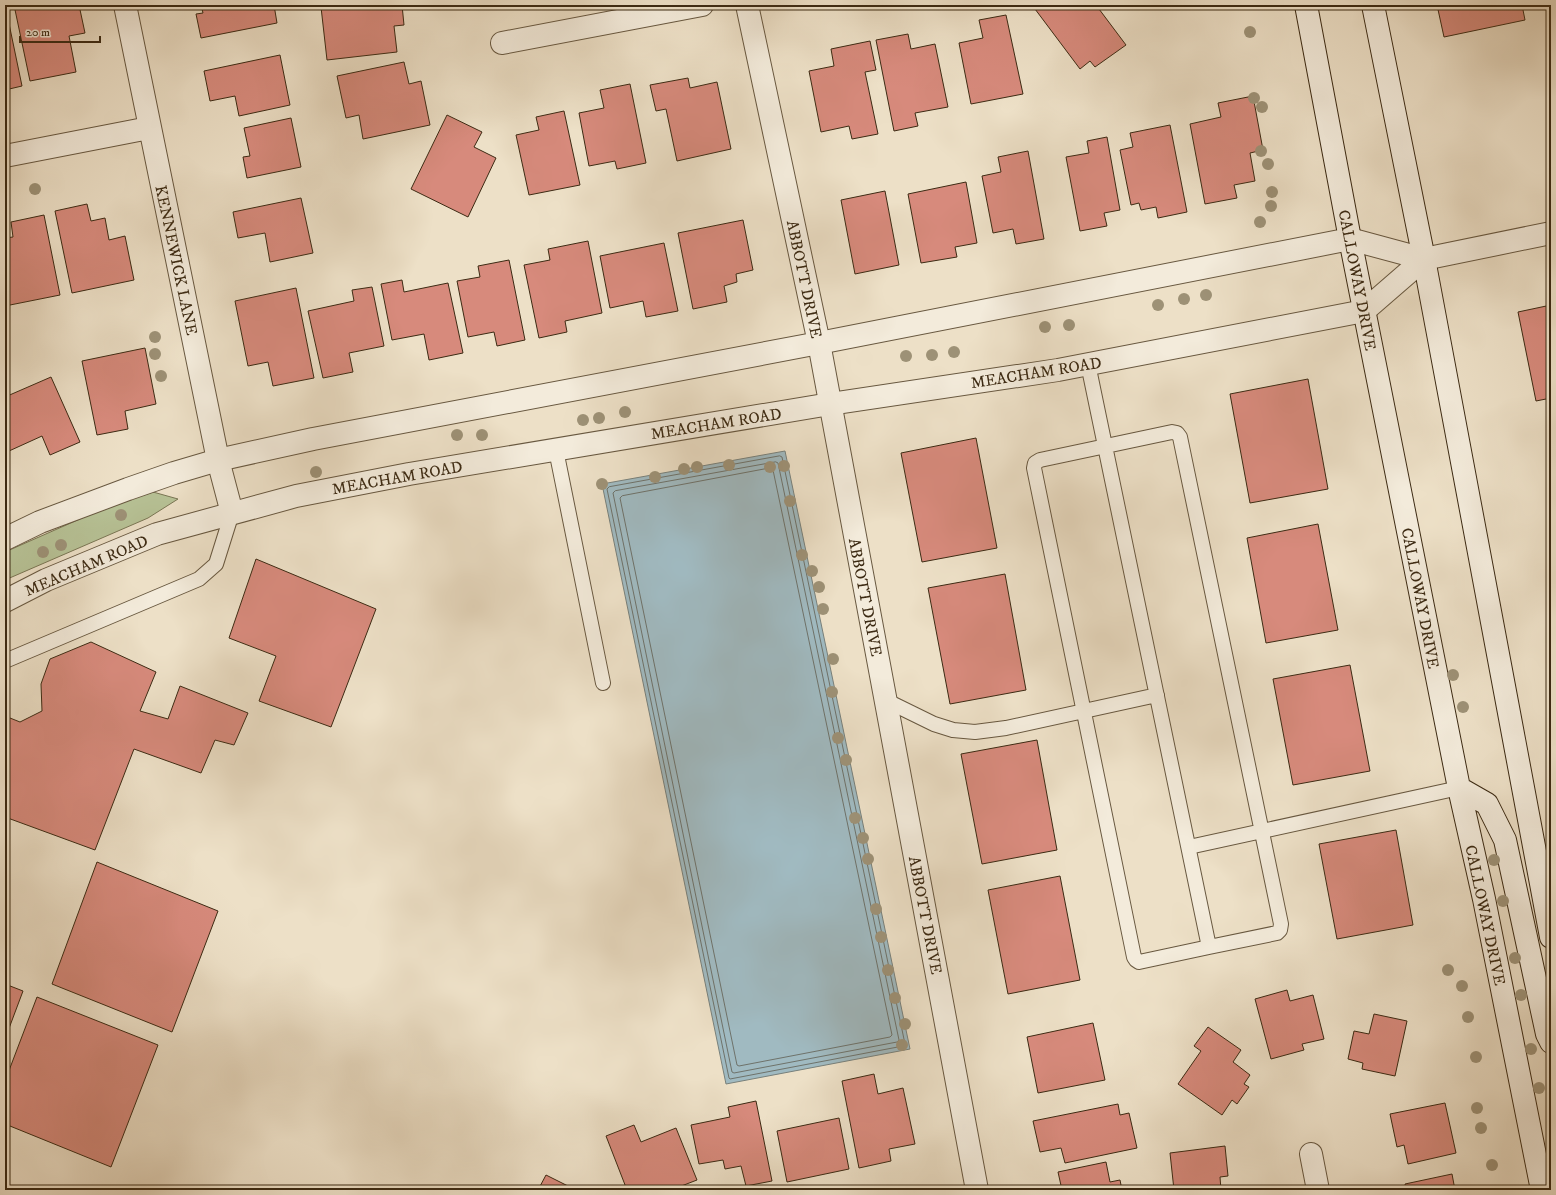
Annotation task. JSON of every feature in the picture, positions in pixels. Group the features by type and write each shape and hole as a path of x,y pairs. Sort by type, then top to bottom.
{"street":[{"name":"KENNEWICK LANE","path":"125,5 218,460 232,513"},
{"path":"502,43 702,5"},
{"name":"ABBOTT DRIVE","path":"747,5 819,343 977,1190"},
{"name":"CALLOWAY DRIVE","path":"1306,5 1364,311 1542,1190"},
{"path":"1373,5 1546,886 1551,937"},
{"path":"5,156 149,128"},
{"path":"5,539 40,522 174,473 218,460 313,439 819,343 1350,239 1424,259 1551,234"},
{"path":"1364,311 1424,259"},
{"name":"MEACHAM ROAD","path":"5,601 46,580 157,534 296,496 409,474 830,404 1088,364 1364,311"},
{"path":"1460,788 1487,804 1505,840 1547,1034 1551,1042"},
{"path":"1311,1154 1318,1190"}],"lane":[{"path":"1088,364 1209,947"},
{"path":"1172,432 1177,433 1180,437 1281,924 1280,930 1277,932 1139,962 1136,960 1034,468 1035,463 1040,460 1105,446 1172,432"},
{"path":"556,450 603,683"},
{"path":"5,661 199,579 216,564 232,513"},
{"path":"885,700 934,724 953,730 975,732 999,729 1157,695"},
{"path":"1188,847 1460,788"}],"green space":[{"path":"153,492 178,499 148,518 5,580 5,552 107,507"}],"water":[{"path":"785,451 910,1049 726,1084 602,484"}],"building":[{"path":"14,5 79,5 85,33 69,36 76,72 30,81"},
{"path":"201,5 274,5 277,23 201,38 196,14 203,13"},
{"path":"337,5 402,5 404,25 394,26 397,52 327,60 321,7"},
{"path":"1041,5 1096,5 1126,45 1095,67 1090,61 1080,69 1035,9"},
{"path":"1437,5 1522,5 1525,20 1444,37"},
{"path":"5,14 7,14 22,86 5,90"},
{"path":"1006,15 1023,94 971,104 959,43 983,38 979,20"},
{"path":"908,34 911,49 935,44 948,107 915,113 918,126 894,131 876,40"},
{"path":"870,41 876,70 865,72 878,134 852,139 849,126 821,132 809,71 834,66 831,49"},
{"path":"280,55 290,105 239,116 235,96 210,101 204,71"},
{"path":"404,62 409,84 421,81 430,125 363,139 359,115 346,118 337,76"},
{"path":"688,78 690,88 717,82 731,149 677,161 666,109 656,111 650,85"},
{"path":"630,84 646,163 617,169 615,161 589,166 579,113 604,108 600,90"},
{"path":"1253,96 1263,150 1250,153 1255,181 1234,185 1237,198 1205,204 1190,124 1221,117 1218,103"},
{"path":"564,111 580,185 529,195 516,135 539,130 536,117"},
{"path":"447,115 482,132 474,147 496,158 468,217 411,189"},
{"path":"291,118 301,167 247,178 243,157 250,156 244,128"},
{"path":"1170,125 1187,212 1158,218 1156,207 1141,210 1139,203 1131,205 1120,150 1133,147 1130,133"},
{"path":"1107,137 1120,210 1104,213 1107,226 1080,231 1066,157 1089,153 1087,141"},
{"path":"1028,151 1044,239 1016,244 1013,229 993,233 982,176 1001,172 998,157"},
{"path":"966,182 977,243 955,247 957,257 921,263 908,194"},
{"path":"885,191 899,265 855,274 841,200"},
{"path":"301,198 313,253 270,262 265,233 238,238 233,212"},
{"path":"87,204 91,221 105,218 109,240 125,236 134,280 72,293 55,211"},
{"path":"44,215 60,295 5,306 5,238 13,237 11,222"},
{"path":"743,220 753,270 736,274 737,282 724,286 727,302 693,309 678,233"},
{"path":"588,241 602,313 565,321 567,332 539,338 524,265 550,260 548,249"},
{"path":"664,243 678,311 646,317 643,301 610,308 600,256"},
{"path":"509,260 525,340 497,346 494,332 468,337 457,281 480,277 478,266"},
{"path":"402,280 404,292 448,283 463,353 429,360 424,334 392,340 381,284"},
{"path":"372,287 384,346 349,353 353,372 323,378 308,311 354,301 352,290"},
{"path":"296,288 314,378 273,386 268,362 248,366 235,301"},
{"path":"1551,305 1551,398 1536,401 1518,312"},
{"path":"145,348 156,404 125,411 128,429 97,435 82,361"},
{"path":"51,377 80,442 50,455 42,436 9,451 5,441 5,397"},
{"path":"1308,379 1328,489 1250,503 1230,394"},
{"path":"976,438 997,548 922,562 901,453"},
{"path":"1318,524 1338,630 1266,643 1247,538"},
{"path":"256,559 376,609 331,727 259,701 276,656 229,638"},
{"path":"1005,574 1026,690 950,704 928,588"},
{"path":"91,642 156,672 140,711 168,719 180,686 248,713 234,745 215,740 201,773 134,749 95,850 5,817 5,716 20,722 42,711 41,684 50,659"},
{"path":"1350,665 1370,771 1293,785 1273,679"},
{"path":"1037,740 1057,850 982,864 961,754"},
{"path":"1396,830 1413,925 1337,939 1319,844"},
{"path":"97,862 218,911 172,1032 52,984"},
{"path":"1060,876 1080,980 1008,994 988,890"},
{"path":"5,984 23,991 5,1039"},
{"path":"1287,990 1290,1001 1313,995 1324,1039 1302,1044 1304,1050 1271,1059 1255,999"},
{"path":"37,997 158,1045 111,1167 5,1124 5,1081"},
{"path":"1374,1014 1407,1021 1395,1076 1362,1069 1363,1063 1348,1059 1354,1031 1369,1034"},
{"path":"1093,1023 1105,1080 1038,1093 1027,1037"},
{"path":"1208,1027 1241,1050 1233,1062 1250,1075 1244,1084 1249,1087 1237,1104 1232,1100 1222,1115 1178,1084 1201,1051 1194,1046"},
{"path":"874,1074 878,1094 903,1088 915,1144 889,1149 891,1161 859,1168 842,1081"},
{"path":"756,1101 772,1181 746,1186 741,1166 725,1169 723,1160 699,1164 691,1125 730,1117 728,1107"},
{"path":"1445,1103 1456,1153 1408,1164 1404,1145 1397,1147 1390,1114"},
{"path":"1118,1104 1120,1115 1129,1113 1137,1148 1065,1163 1061,1148 1040,1152 1033,1121"},
{"path":"839,1118 849,1169 787,1182 777,1131"},
{"path":"634,1125 641,1142 676,1128 697,1180 671,1190 627,1190 606,1136"},
{"path":"1225,1146 1228,1176 1220,1177 1221,1190 1174,1190 1170,1153"},
{"path":"1106,1162 1110,1182 1120,1180 1122,1190 1062,1190 1058,1172"},
{"path":"1452,1174 1455,1190 1406,1190 1405,1184"},
{"path":"546,1175 576,1190 538,1190"}]}
